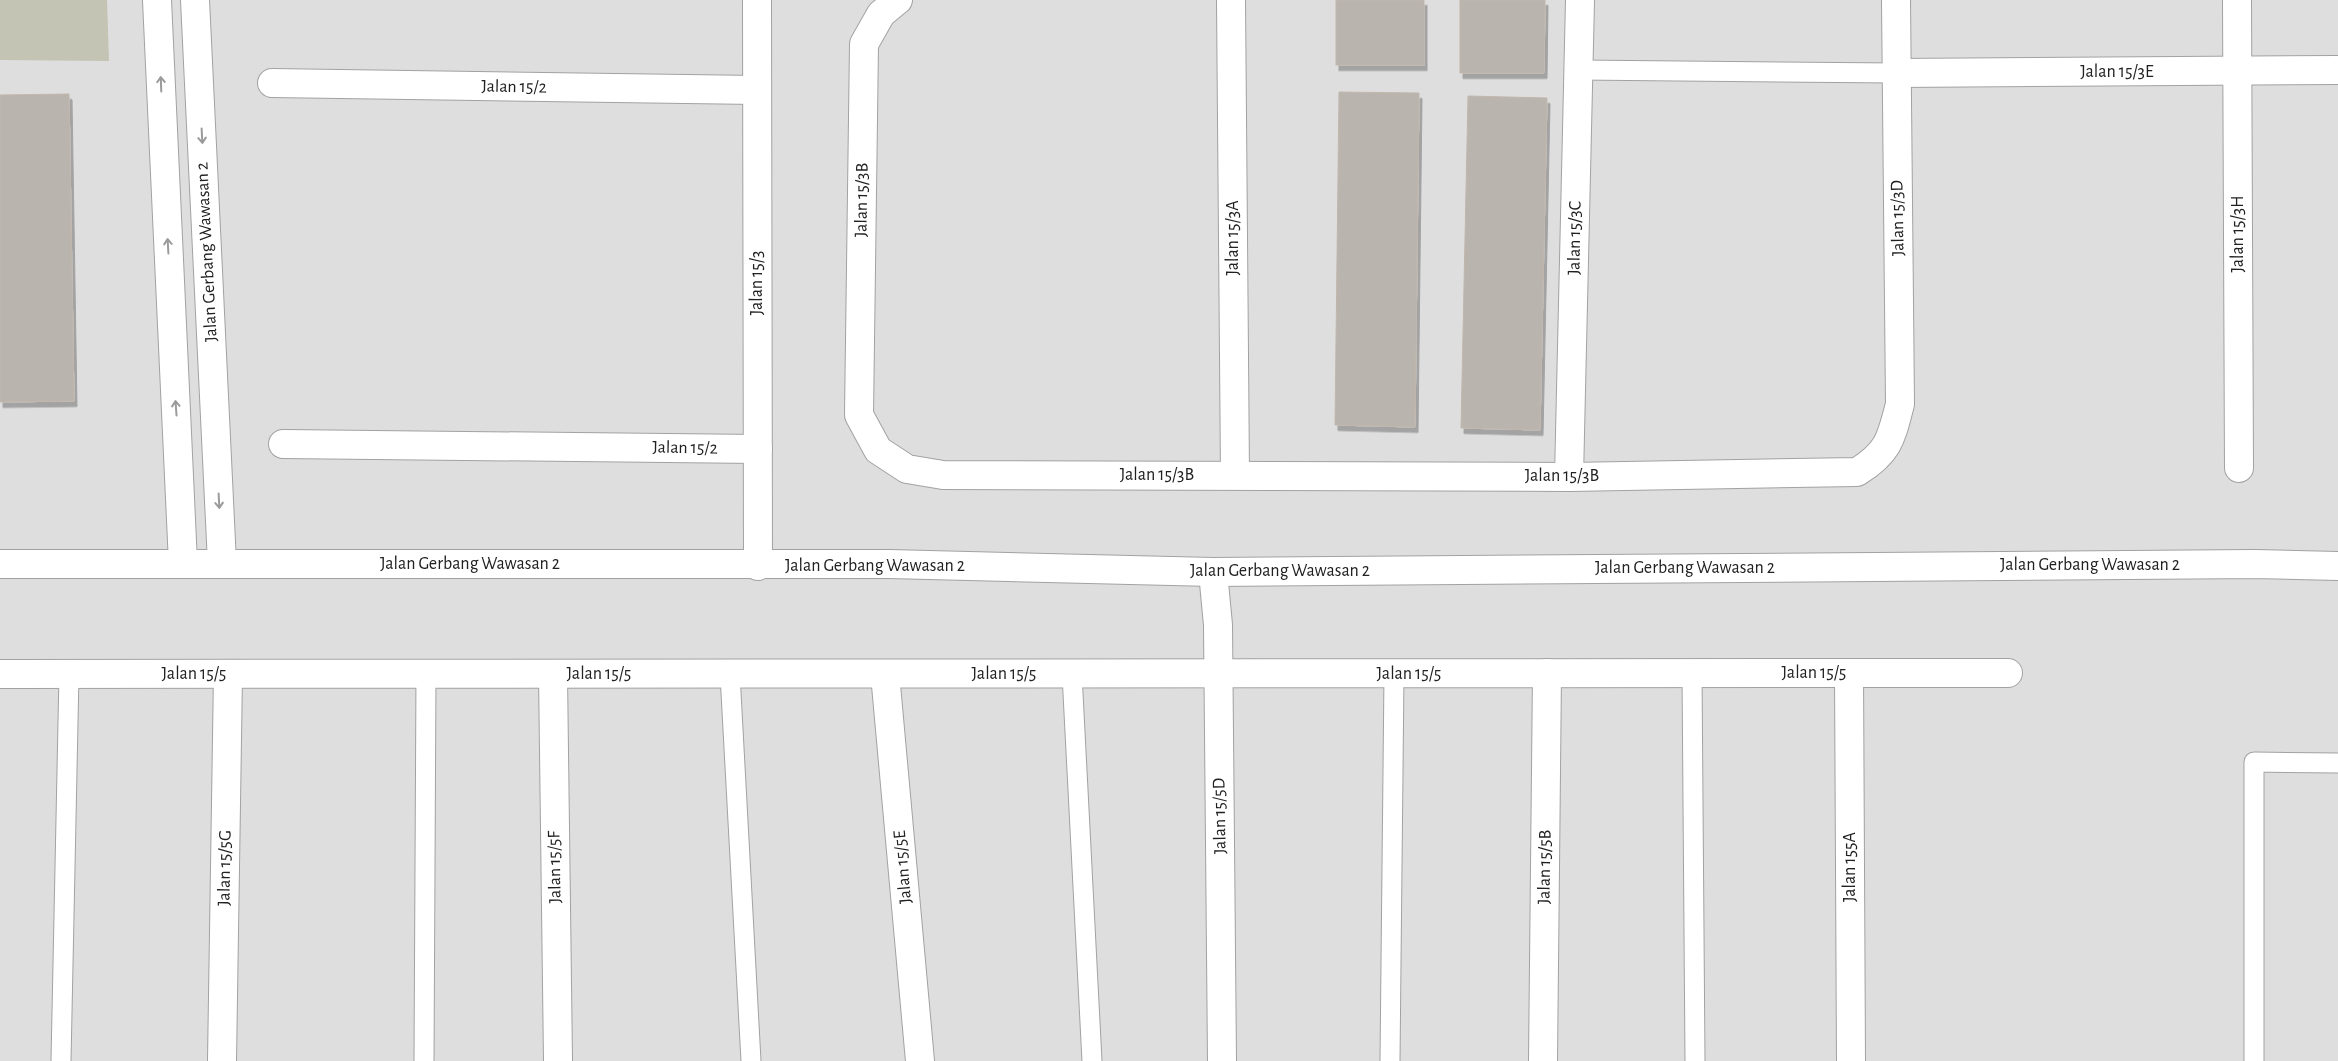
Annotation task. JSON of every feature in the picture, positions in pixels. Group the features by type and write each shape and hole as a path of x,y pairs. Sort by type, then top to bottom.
{"street":[{"path":"157,0 183,563"},
{"name":"Jalan Gerbang Wawasan 2","path":"196,0 222,563"},
{"name":"Jalan 15/3","path":"757,0 758,566"},
{"name":"Jalan 15/3B","path":"898,0 881,14 864,44 859,415 878,450 907,469 943,475 1569,477 1857,472 1876,460 1892,436"},
{"name":"Jalan 15/3A","path":"1232,0 1235,475"},
{"name":"Jalan 15/3C","path":"1569,477 1580,0"},
{"name":"Jalan 15/3D","path":"1892,436 1900,404 1896,0"},
{"name":"Jalan 15/3H","path":"2237,0 2239,468"},
{"name":"Jalan 15/3E","path":"1896,73 2338,70"},
{"name":"Jalan 15/2","path":"272,83 757,90"},
{"name":"Jalan 15/2","path":"283,444 758,449"},
{"name":"Jalan Gerbang Wawasan 2","path":"0,564 222,563 758,566 888,564 1213,572 2245,564 2338,566"},
{"name":"Jalan 15/5D","path":"1213,572 1218,625 1219,673 1222,1061"},
{"name":"Jalan 15/5B","path":"1543,1061 1547,673"},
{"name":"Jalan 155A","path":"1849,673 1851,1061"},
{"name":"Jalan 15/5","path":"0,674 2008,673"},
{"name":"Jalan 15/5G","path":"222,1061 228,674"},
{"name":"Jalan 15/5F","path":"553,674 558,1061"},
{"name":"Jalan 15/5E","path":"885,674 920,1061"}],"lane":[{"path":"1578,70 1896,73"},
{"path":"1692,673 1695,1061"},
{"path":"61,1061 69,674"},
{"path":"424,1061 426,674"},
{"path":"730,674 750,1061"},
{"path":"1072,674 1092,1061"},
{"path":"1390,1061 1394,674"},
{"path":"2254,1061 2254,762 2338,763"}],"shaded area":[{"path":"0,0 2338,0 2338,1061 0,1061"},
{"path":"0,0 107,0 109,61 0,60"}],"building":[{"path":"1336,0 1424,0 1424,65 1336,65"},
{"path":"1460,0 1545,0 1544,73 1460,73"},
{"path":"1339,92 1419,93 1415,427 1335,425"},
{"path":"69,94 74,401 0,402 0,95"},
{"path":"1468,96 1547,98 1540,430 1461,428"}]}
